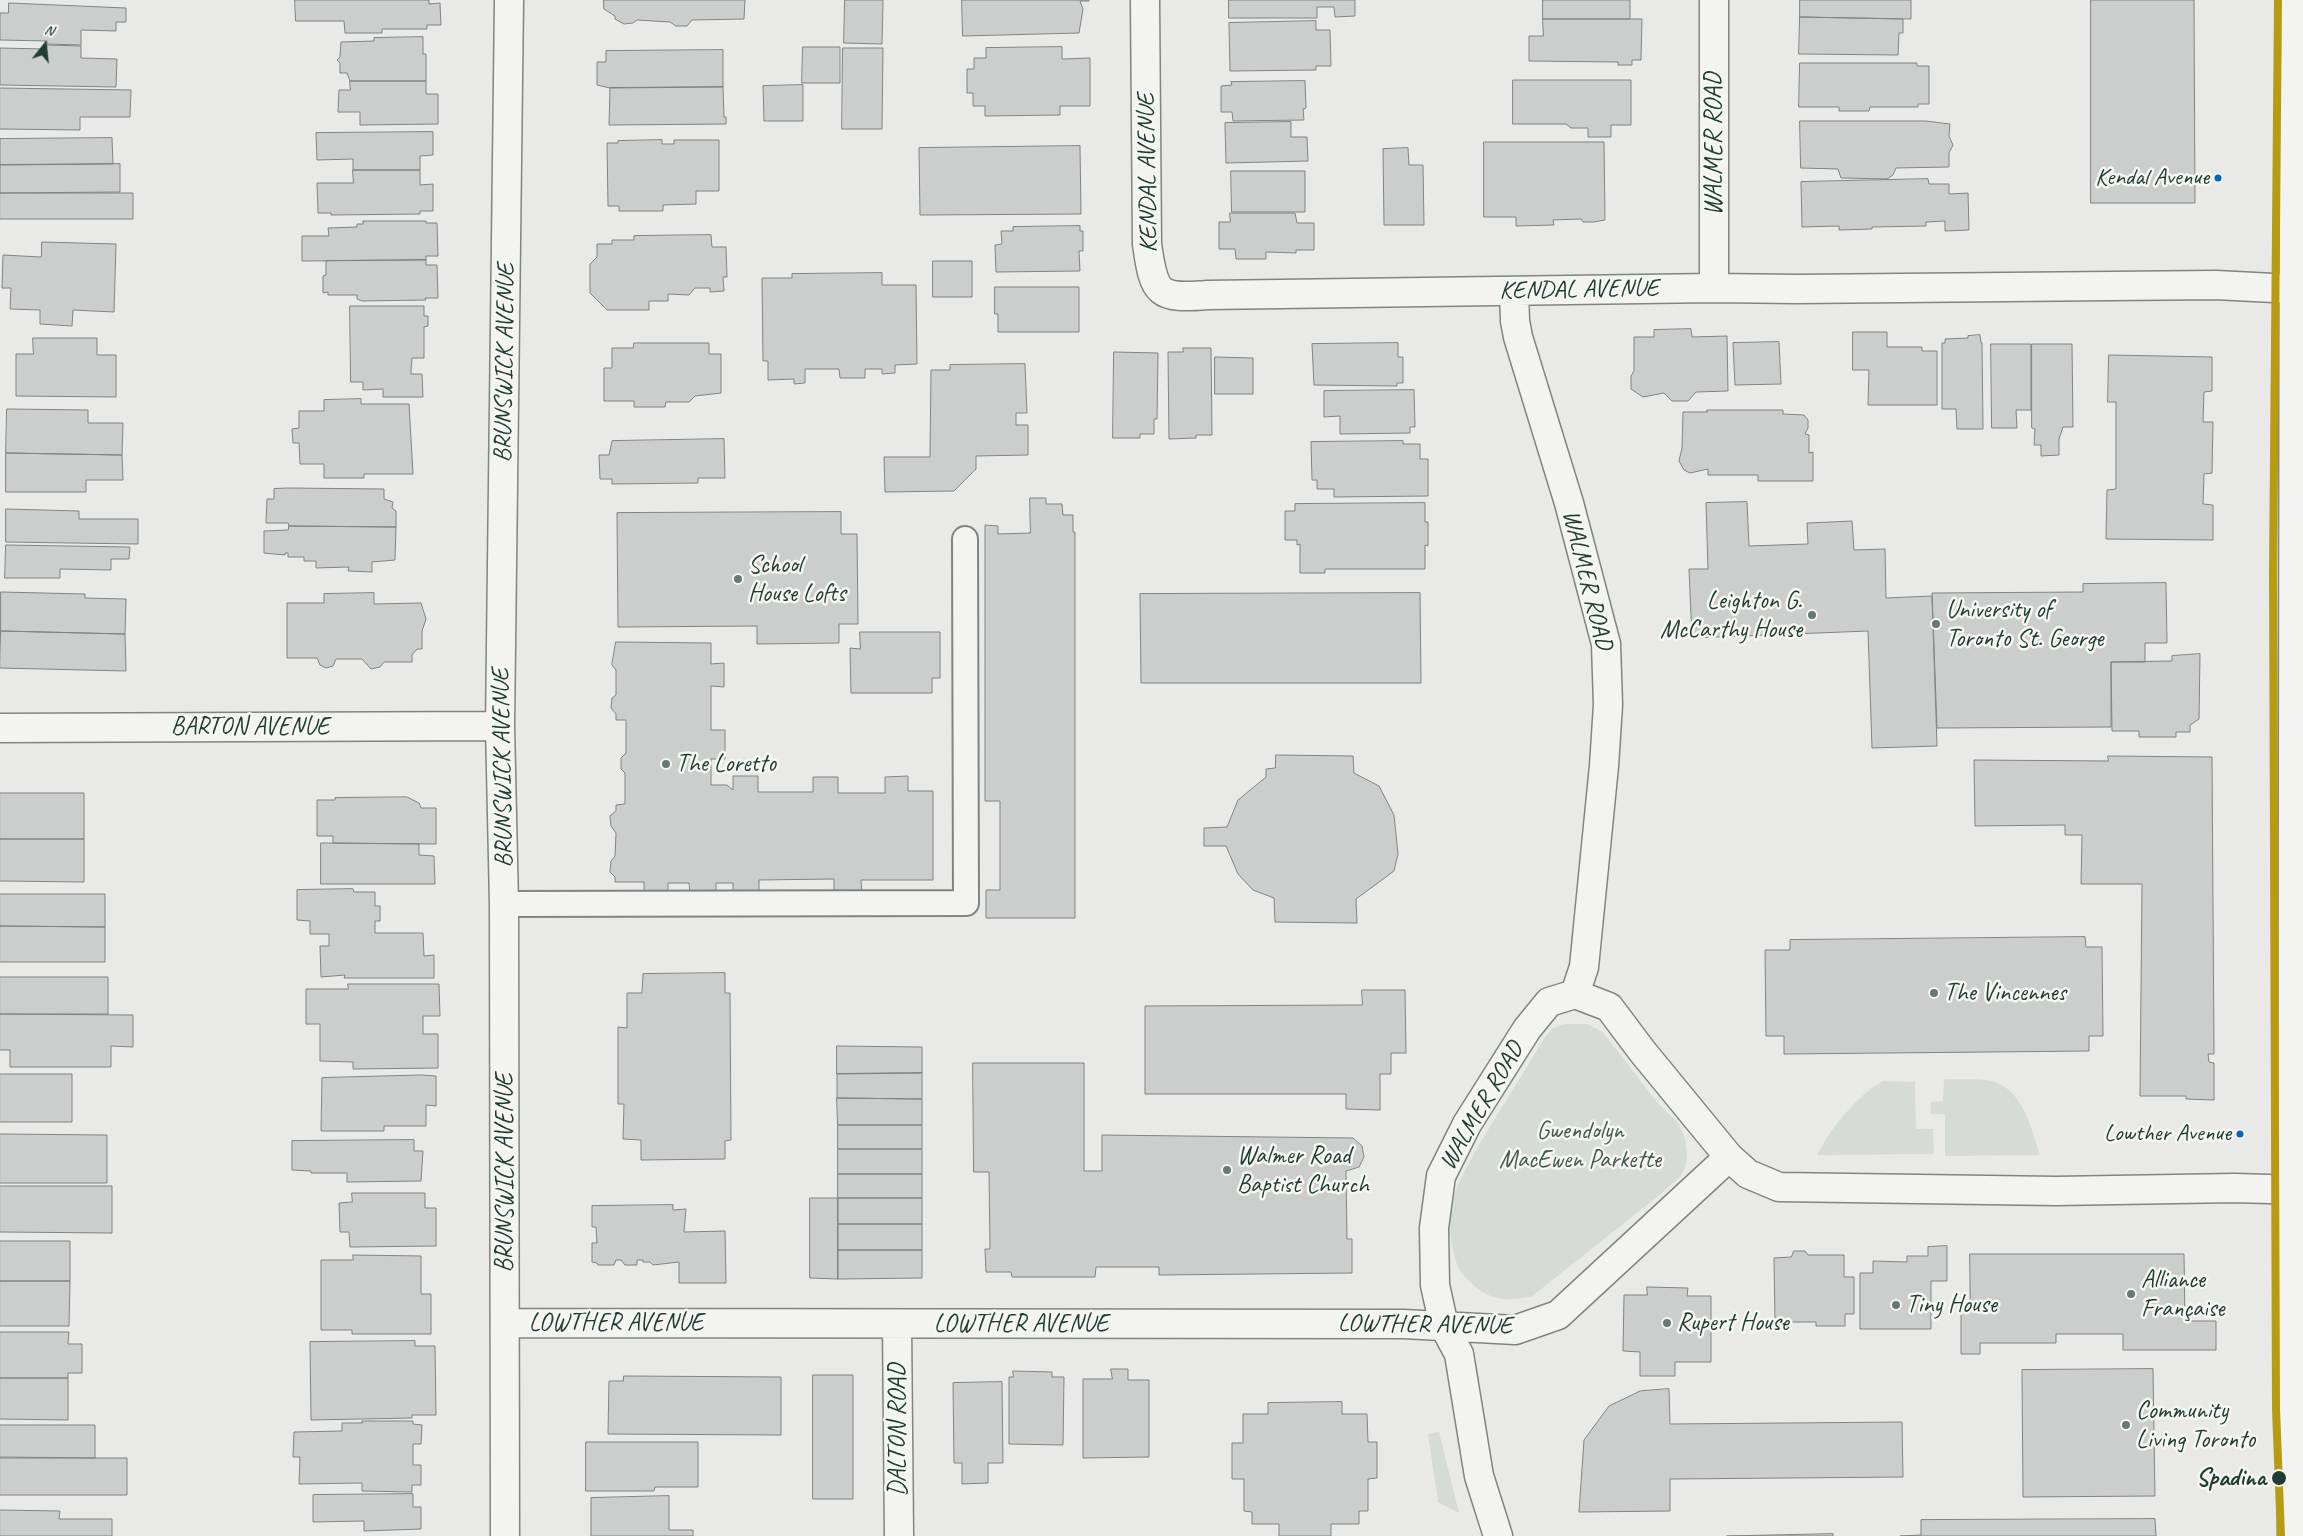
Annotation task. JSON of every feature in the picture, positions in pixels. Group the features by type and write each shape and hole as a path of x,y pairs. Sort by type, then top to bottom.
{"street":[{"name":"BRUNSWICK AVENUE","path":"505,1536 504,904 500,726 509,0"},
{"name":"KENDAL AVENUE","path":"1145,0 1147,244 1151,271 1159,287 1166,295 1178,298 1218,295 1714,288 1806,289 2216,285 2293,289"},
{"name":"WALMER ROAD","path":"1714,0 1714,288"},
{"path":"2292,1536 2298,1190 2293,289 2294,0"},
{"name":"WALMER ROAD","path":"1498,1536 1479,1476 1460,1354 1444,1326 1435,1285 1434,1228 1441,1176 1467,1124 1527,1029 1550,1002 1574,994 1584,967 1608,705 1606,644 1568,503 1518,337 1515,321 1514,291"},
{"name":"BARTON AVENUE","path":"0,728 500,726"},
{"path":"1574,994 1609,1007 1729,1157 1748,1174 1780,1187 2056,1191 2298,1190"},
{"name":"LOWTHER AVENUE","path":"505,1323 1444,1326 1515,1330 1558,1315 1729,1157"},
{"name":"DALTON ROAD","path":"897,1324 899,1536"}],"lane":[{"path":"504,904 966,903 965,539"}],"green space":[{"name":"Gwendolyn MacEwen Parkette","path":"1566,1024 1587,1024 1603,1032 1656,1101 1678,1123 1685,1138 1686,1165 1681,1176 1662,1193 1531,1297 1496,1298 1474,1286 1466,1278 1456,1262 1450,1229 1453,1199 1473,1156 1545,1037 1553,1028"},
{"path":"1944,1079 1991,1081 2002,1085 2011,1092 2024,1111 2040,1155 1945,1156 1945,1114 1930,1114 1931,1102 1943,1101"},
{"path":"1883,1081 1915,1082 1916,1129 1933,1129 1934,1154 1817,1155 1845,1113 1873,1087"},
{"path":"1439,1432 1459,1513 1438,1502 1428,1434"}],"building":[{"path":"295,0 429,0 429,4 440,3 441,25 427,25 427,29 382,29 382,33 345,33 344,21 296,21"},
{"path":"604,0 745,0 744,19 692,20 687,26 676,26 670,22 637,20 633,23 624,24 604,9"},
{"path":"845,0 883,0 882,44 844,43"},
{"path":"962,0 1089,1 1080,1 1083,9 1079,33 963,36"},
{"path":"1229,0 1355,0 1355,16 1335,17 1334,7 1317,7 1317,18 1229,18"},
{"path":"1543,0 1630,0 1630,19 1543,19"},
{"path":"1800,0 1911,0 1911,19 1800,17"},
{"path":"2091,0 2194,0 2195,203 2091,203"},
{"path":"9,3 126,8 126,22 116,22 116,31 81,30 81,45 47,44 47,41 0,40 0,13 8,13"},
{"path":"1800,17 1903,19 1903,33 1899,33 1898,55 1799,54"},
{"path":"1543,19 1642,19 1641,60 1632,60 1632,65 1618,65 1618,62 1529,61 1529,36 1543,36"},
{"path":"1316,21 1316,30 1330,30 1331,66 1316,66 1316,70 1230,71 1229,23"},
{"path":"423,37 423,54 426,54 426,81 350,81 347,73 340,73 340,63 337,60 340,57 341,42 374,41 374,38"},
{"path":"47,45 81,46 81,58 117,59 116,87 0,85 0,48 46,49"},
{"path":"803,47 840,47 840,83 802,83"},
{"path":"1062,47 1062,59 1090,58 1090,106 1060,106 1060,115 985,116 985,106 973,106 973,93 967,93 967,69 974,69 974,58 986,58 986,48"},
{"path":"843,48 883,48 882,129 842,129"},
{"path":"723,50 723,87 610,88 597,85 597,62 606,62 606,51"},
{"path":"1800,63 1917,63 1917,66 1929,66 1929,104 1918,104 1918,107 1870,107 1869,111 1839,111 1839,107 1799,107"},
{"path":"1513,80 1631,80 1631,125 1611,125 1611,137 1588,137 1588,128 1571,128 1566,124 1513,124"},
{"path":"350,81 426,81 426,94 438,94 438,124 360,125 360,112 338,112 339,90 350,90"},
{"path":"1305,81 1306,108 1303,109 1304,120 1233,121 1232,112 1221,112 1221,86 1232,85 1231,82"},
{"path":"803,85 803,121 764,121 763,86"},
{"path":"723,87 726,124 609,125 610,88"},
{"path":"0,88 131,90 130,117 80,117 80,130 0,129"},
{"path":"1800,121 1926,121 1950,124 1949,136 1953,145 1949,153 1949,167 1896,168 1893,175 1887,179 1841,178 1838,169 1801,168"},
{"path":"1291,122 1291,137 1307,137 1308,161 1226,163 1225,123"},
{"path":"433,132 433,155 420,156 420,170 353,170 353,159 317,160 316,133"},
{"path":"112,138 113,164 0,165 0,139"},
{"path":"662,140 662,144 674,144 674,140 719,140 719,191 696,191 696,204 663,205 663,211 619,211 619,206 608,206 607,143"},
{"path":"1484,142 1604,142 1605,220 1583,222 1581,219 1553,220 1554,225 1516,226 1516,217 1484,217"},
{"path":"1080,146 1081,214 920,215 919,148"},
{"path":"1408,148 1409,165 1423,165 1424,225 1384,225 1383,149"},
{"path":"120,164 120,192 0,193 0,165"},
{"path":"353,170 420,170 420,185 433,184 433,211 420,211 420,214 331,215 331,213 318,213 317,183 353,183"},
{"path":"1231,171 1305,171 1305,212 1232,212"},
{"path":"1928,179 1929,184 1949,184 1949,194 1968,193 1969,230 1945,231 1945,221 1926,222 1926,226 1872,227 1872,229 1839,230 1839,226 1802,227 1801,182"},
{"path":"0,193 133,193 133,219 0,219"},
{"path":"1230,213 1295,213 1297,223 1314,223 1314,250 1296,250 1296,253 1266,252 1266,259 1236,259 1235,249 1219,249 1219,222 1230,222"},
{"path":"363,221 426,221 426,223 437,223 438,256 426,256 426,260 302,261 302,236 329,236 328,228 357,227 357,224 363,224"},
{"path":"1080,226 1080,231 1083,231 1083,251 1079,251 1080,271 996,272 995,245 1002,244 1001,231 1013,231 1013,227"},
{"path":"711,235 712,247 726,247 727,277 723,277 724,291 710,292 710,288 695,288 689,295 668,294 668,301 649,301 649,310 607,310 590,293 590,264 597,257 597,244 612,244 612,240 634,240 634,236"},
{"path":"42,242 116,244 114,312 73,310 72,326 40,324 40,310 10,309 11,288 2,288 3,255 41,257"},
{"path":"426,260 426,265 437,265 438,298 425,298 426,300 362,301 357,299 357,295 328,295 328,292 323,293 323,276 326,275 326,261"},
{"path":"933,261 972,261 972,297 933,297"},
{"path":"882,273 882,285 916,285 917,364 895,365 895,373 882,374 882,369 865,369 865,378 840,378 839,369 805,369 805,383 794,384 794,379 768,380 768,361 763,361 762,278 792,278 792,274"},
{"path":"995,287 1079,287 1079,332 998,332 998,314 995,314"},
{"path":"350,306 424,306 424,316 428,316 428,326 424,327 424,358 412,358 411,371 411,374 422,374 423,397 383,397 383,389 363,390 363,382 351,382"},
{"path":"1691,329 1692,337 1727,336 1728,391 1696,392 1688,401 1672,401 1664,393 1643,397 1631,389 1631,376 1634,371 1634,337 1654,337 1654,330"},
{"path":"1853,332 1887,332 1887,347 1922,347 1922,351 1937,351 1937,405 1868,405 1869,370 1853,370"},
{"path":"1980,335 1982,343 1983,429 1957,429 1956,409 1942,409 1942,343 1945,343 1945,339 1968,338 1968,336"},
{"path":"33,338 97,338 97,355 116,355 116,397 16,396 16,354 33,354"},
{"path":"1779,342 1781,384 1735,385 1733,343"},
{"path":"634,343 709,343 709,354 721,354 721,393 695,396 689,402 666,402 665,407 634,407 634,401 604,401 604,368 612,368 612,348 633,348"},
{"path":"1398,343 1398,357 1403,357 1403,383 1397,383 1397,386 1314,385 1312,344"},
{"path":"1991,344 2031,344 2031,410 2016,410 2017,428 1992,428"},
{"path":"2032,344 2072,344 2073,427 2063,427 2059,439 2059,455 2041,456 2041,445 2034,445 2035,429 2032,428"},
{"path":"1183,348 1211,348 1212,435 1196,435 1196,438 1169,439 1168,352 1183,352"},
{"path":"1114,352 1158,353 1157,419 1154,419 1154,434 1140,434 1140,438 1113,438"},
{"path":"2109,355 2212,357 2212,391 2204,392 2203,422 2213,422 2212,473 2204,474 2203,504 2213,505 2213,540 2106,539 2107,490 2116,489 2116,402 2108,402"},
{"path":"1215,357 1253,358 1253,394 1215,394"},
{"path":"1025,364 1027,413 1016,413 1016,425 1028,425 1028,455 976,456 976,469 954,491 885,492 884,457 930,457 931,370 950,370 950,365"},
{"path":"1414,390 1415,427 1410,427 1410,433 1340,434 1340,416 1324,417 1324,391"},
{"path":"361,399 361,404 409,404 413,474 364,474 364,478 324,478 324,464 300,464 299,443 293,443 292,429 299,428 299,411 324,411 324,400"},
{"path":"7,409 88,410 88,423 123,423 122,455 6,453"},
{"path":"1707,410 1783,410 1783,414 1804,415 1808,420 1808,428 1805,434 1809,435 1809,453 1813,452 1813,481 1758,481 1758,475 1708,475 1708,469 1690,473 1684,470 1679,461 1682,448 1683,412 1707,412"},
{"path":"724,439 725,478 698,478 698,483 612,484 612,479 600,479 599,455 609,455 612,441"},
{"path":"1403,441 1403,444 1420,444 1420,459 1428,459 1428,496 1334,497 1334,489 1317,489 1317,480 1312,480 1311,442"},
{"path":"6,453 122,455 123,480 86,480 86,492 6,492"},
{"path":"274,489 384,489 384,499 393,502 392,508 396,511 396,527 289,526 288,523 266,523 267,499 274,499"},
{"path":"1030,498 1046,498 1046,504 1062,504 1063,515 1073,515 1073,532 1075,532 1075,918 986,918 986,890 1000,890 1000,801 985,801 985,525 998,526 998,534 1030,533"},
{"name":"Leighton G. McCarthy House","path":"1747,502 1749,546 1808,544 1807,523 1852,521 1854,550 1885,549 1886,598 1932,596 1937,746 1872,748 1868,631 1692,638 1689,569 1708,569 1706,503"},
{"path":"1425,503 1425,522 1428,522 1428,546 1425,545 1425,569 1325,569 1325,573 1300,573 1300,544 1297,545 1297,540 1285,540 1285,511 1295,511 1295,504"},
{"path":"6,509 79,511 79,519 138,519 138,544 6,542"},
{"name":"School House Lofts","path":"841,512 841,534 857,534 858,624 839,624 839,643 757,644 757,626 618,627 617,513"},
{"path":"289,526 396,527 395,560 372,562 372,572 348,571 349,567 316,568 316,561 304,561 304,557 288,557 288,553 285,553 285,555 264,553 264,531 288,530"},
{"path":"6,545 130,547 129,559 111,559 111,570 60,569 60,578 5,578"},
{"path":"2166,583 2167,643 2145,643 2145,662 2111,662 2111,727 1937,728 1932,593 2083,592 2083,584"},
{"path":"1,592 85,594 85,598 126,599 125,634 1,631"},
{"path":"374,593 374,604 421,603 426,619 422,631 422,649 417,649 412,655 412,662 384,662 380,667 371,669 362,659 336,659 333,666 326,668 320,665 317,658 287,658 287,603 324,603 324,594"},
{"path":"1420,593 1421,683 1141,683 1140,594"},
{"path":"1,631 125,634 126,671 0,668"},
{"path":"860,632 940,632 940,678 932,678 932,693 851,693 850,648 860,649"},
{"name":"The Loretto","path":"616,642 711,643 711,664 724,663 724,687 711,686 711,730 725,730 725,759 711,759 711,785 727,785 733,790 733,776 758,776 758,792 813,792 813,777 838,777 838,793 885,793 885,777 908,776 908,791 933,791 933,880 861,880 862,894 834,895 834,879 759,880 759,893 733,893 733,883 716,883 716,893 690,893 689,883 668,883 668,891 644,892 644,882 615,882 615,877 610,872 611,861 615,856 616,833 611,826 610,816 616,811 616,805 625,804 625,773 621,769 621,758 626,753 626,720 616,720 616,714 611,708 612,698 616,695 616,670 612,665"},
{"path":"2200,654 2199,719 2190,725 2190,732 2176,732 2176,737 2139,737 2139,731 2112,731 2111,662 2172,661 2172,656"},
{"path":"1276,755 1353,756 1354,773 1379,786 1394,815 1398,854 1394,871 1356,899 1357,923 1275,922 1274,898 1253,890 1238,874 1226,846 1204,846 1204,828 1227,827 1238,800 1266,777 1266,769 1275,768"},
{"path":"2108,756 2212,757 2214,1054 2208,1054 2209,1062 2214,1063 2214,1100 2186,1099 2186,1096 2140,1096 2142,884 2081,884 2082,835 2065,835 2065,825 1975,826 1974,760 2108,761"},
{"path":"0,793 84,793 84,839 0,839"},
{"path":"407,797 419,803 421,808 436,808 436,844 333,843 333,836 317,836 317,800"},
{"path":"0,839 84,839 84,882 0,881"},
{"path":"321,843 419,844 419,855 434,856 435,884 321,884"},
{"path":"353,889 354,892 375,892 375,906 380,906 380,921 375,921 375,933 423,933 424,956 434,955 434,978 344,978 345,975 321,977 320,946 329,946 329,934 310,934 310,921 297,920 297,890"},
{"path":"0,894 105,894 105,927 0,926"},
{"path":"0,926 105,927 105,962 0,962"},
{"name":"The Vincennes","path":"2085,937 2086,947 2102,947 2103,1036 2089,1036 2089,1051 1784,1054 1784,1036 1766,1036 1765,950 1790,950 1790,940"},
{"path":"725,973 725,993 730,993 731,1140 725,1141 725,1159 641,1160 641,1140 623,1139 624,1104 618,1104 618,1027 627,1028 627,993 642,993 643,974"},
{"path":"0,977 108,977 108,1014 0,1014"},
{"path":"348,984 439,984 440,1016 423,1016 423,1034 438,1034 438,1068 353,1069 353,1062 320,1061 320,1024 306,1024 306,989 348,989"},
{"path":"1362,990 1405,990 1406,1053 1391,1053 1391,1074 1380,1074 1380,1110 1346,1109 1346,1094 1145,1094 1145,1006 1362,1005"},
{"path":"0,1014 133,1015 133,1047 111,1046 111,1067 10,1067 10,1050 0,1050"},
{"path":"837,1046 922,1047 922,1073 837,1074"},
{"name":"Walmer Road Baptist Church","path":"973,1063 1084,1063 1084,1171 1102,1171 1102,1135 1353,1138 1362,1146 1364,1157 1359,1167 1346,1171 1347,1239 1352,1239 1352,1273 1159,1275 1159,1267 1096,1267 1095,1277 1012,1277 1011,1272 986,1272 985,1249 990,1249 989,1172 974,1172"},
{"path":"922,1073 922,1099 837,1098 837,1074"},
{"path":"0,1074 72,1074 72,1122 0,1122"},
{"path":"436,1076 436,1106 426,1105 426,1126 384,1126 384,1131 321,1131 322,1078"},
{"path":"837,1098 922,1099 922,1125 838,1125"},
{"path":"838,1125 922,1125 922,1149 838,1149"},
{"path":"0,1134 107,1135 107,1183 0,1183"},
{"path":"414,1140 414,1151 423,1151 421,1181 347,1182 347,1173 311,1173 311,1171 292,1170 292,1141"},
{"path":"838,1149 922,1149 922,1174 838,1174"},
{"path":"838,1174 922,1174 922,1198 838,1198"},
{"path":"0,1186 112,1186 112,1233 0,1232"},
{"path":"352,1193 425,1193 425,1208 436,1208 436,1246 350,1247 349,1232 340,1232 339,1203 352,1202"},
{"path":"810,1198 838,1198 838,1279 810,1278"},
{"path":"838,1198 922,1198 922,1224 838,1224"},
{"path":"673,1205 673,1210 686,1209 684,1232 725,1231 726,1283 679,1283 679,1262 653,1265 650,1262 637,1260 637,1265 625,1265 621,1260 616,1260 614,1265 598,1265 592,1262 592,1243 597,1243 596,1227 592,1227 592,1206"},
{"path":"838,1224 922,1224 922,1250 838,1250"},
{"path":"0,1241 70,1241 70,1281 0,1281"},
{"name":"Tiny House","path":"1947,1246 1947,1281 1931,1281 1931,1329 1860,1329 1860,1273 1873,1273 1873,1261 1907,1262 1907,1256 1928,1256 1928,1247"},
{"path":"838,1250 922,1250 922,1278 838,1279"},
{"path":"1794,1251 1805,1251 1808,1255 1844,1255 1844,1277 1854,1277 1854,1314 1845,1314 1845,1326 1816,1326 1816,1322 1775,1322 1774,1258 1791,1257"},
{"path":"1970,1254 2184,1254 2185,1321 2216,1321 2216,1350 2123,1350 2123,1334 2056,1334 2056,1343 1980,1343 1980,1354 1961,1354 1961,1311 1970,1311"},
{"path":"353,1255 421,1256 421,1294 431,1294 431,1334 352,1334 352,1330 321,1330 321,1260 353,1260"},
{"path":"0,1281 70,1281 69,1326 0,1326"},
{"name":"Rupert House","path":"1647,1287 1688,1288 1687,1296 1711,1296 1711,1362 1675,1362 1675,1376 1640,1376 1640,1352 1623,1351 1624,1295 1647,1295"},
{"path":"0,1332 69,1332 68,1344 82,1344 82,1373 68,1373 68,1378 0,1378"},
{"path":"415,1341 415,1346 435,1346 436,1415 412,1415 412,1418 311,1420 310,1342"},
{"path":"1111,1369 1128,1369 1128,1380 1149,1380 1149,1457 1083,1458 1083,1379 1112,1379"},
{"path":"2153,1369 2155,1496 2023,1497 2022,1370"},
{"path":"1013,1371 1052,1372 1052,1377 1064,1377 1063,1445 1009,1444 1009,1377 1013,1377"},
{"path":"813,1375 853,1375 853,1499 813,1499"},
{"path":"624,1376 781,1377 781,1435 608,1434 609,1381 623,1381"},
{"path":"0,1378 68,1378 68,1420 0,1419"},
{"path":"1002,1382 1003,1463 988,1463 988,1483 962,1484 962,1463 954,1463 953,1383"},
{"path":"1669,1389 1670,1424 1902,1422 1903,1477 1670,1479 1670,1511 1579,1512 1584,1440 1609,1406 1640,1391"},
{"path":"1342,1402 1342,1414 1367,1414 1368,1442 1377,1442 1377,1478 1368,1479 1368,1511 1359,1511 1359,1524 1331,1524 1331,1536 1279,1536 1279,1524 1252,1524 1252,1512 1244,1511 1244,1479 1232,1479 1232,1443 1243,1443 1243,1414 1268,1414 1268,1403"},
{"path":"362,1421 413,1421 413,1424 422,1425 421,1444 413,1444 413,1465 421,1465 421,1485 412,1485 412,1492 362,1491 362,1483 299,1484 300,1457 293,1457 294,1432 342,1431 342,1423 362,1423"},
{"path":"0,1425 95,1425 95,1458 0,1457"},
{"path":"586,1442 698,1442 698,1487 655,1487 654,1491 586,1491"},
{"path":"0,1458 127,1458 127,1495 0,1495"},
{"path":"413,1494 413,1507 421,1507 421,1529 364,1531 364,1521 313,1522 313,1495"},
{"path":"669,1496 669,1530 693,1530 693,1536 591,1536 591,1498"},
{"path":"0,1510 60,1511 59,1519 112,1519 112,1536 0,1536"},
{"path":"2155,1519 2156,1536 1900,1536 1921,1535 1921,1520"},
{"path":"1833,1534 1833,1536 1727,1536"}],"transit line":[{"path":"2278,0 2273,571 2276,1409 2281,1536"}],"place":[{"name":"Kendal Avenue","path":"2218,178"},
{"name":"School House Lofts","path":"738,579"},
{"name":"Leighton G. McCarthy House","path":"1812,615"},
{"name":"University of Toronto St. George","path":"1936,624"},
{"name":"The Loretto","path":"666,764"},
{"name":"The Vincennes","path":"1934,993"},
{"name":"Lowther Avenue","path":"2240,1134"},
{"name":"Walmer Road Baptist Church","path":"1227,1170"},
{"name":"Alliance Française","path":"2131,1294"},
{"name":"Tiny House","path":"1896,1305"},
{"name":"Rupert House","path":"1667,1323"},
{"name":"Community Living Toronto","path":"2126,1425"},
{"name":"Spadina","path":"2279,1478"}]}
